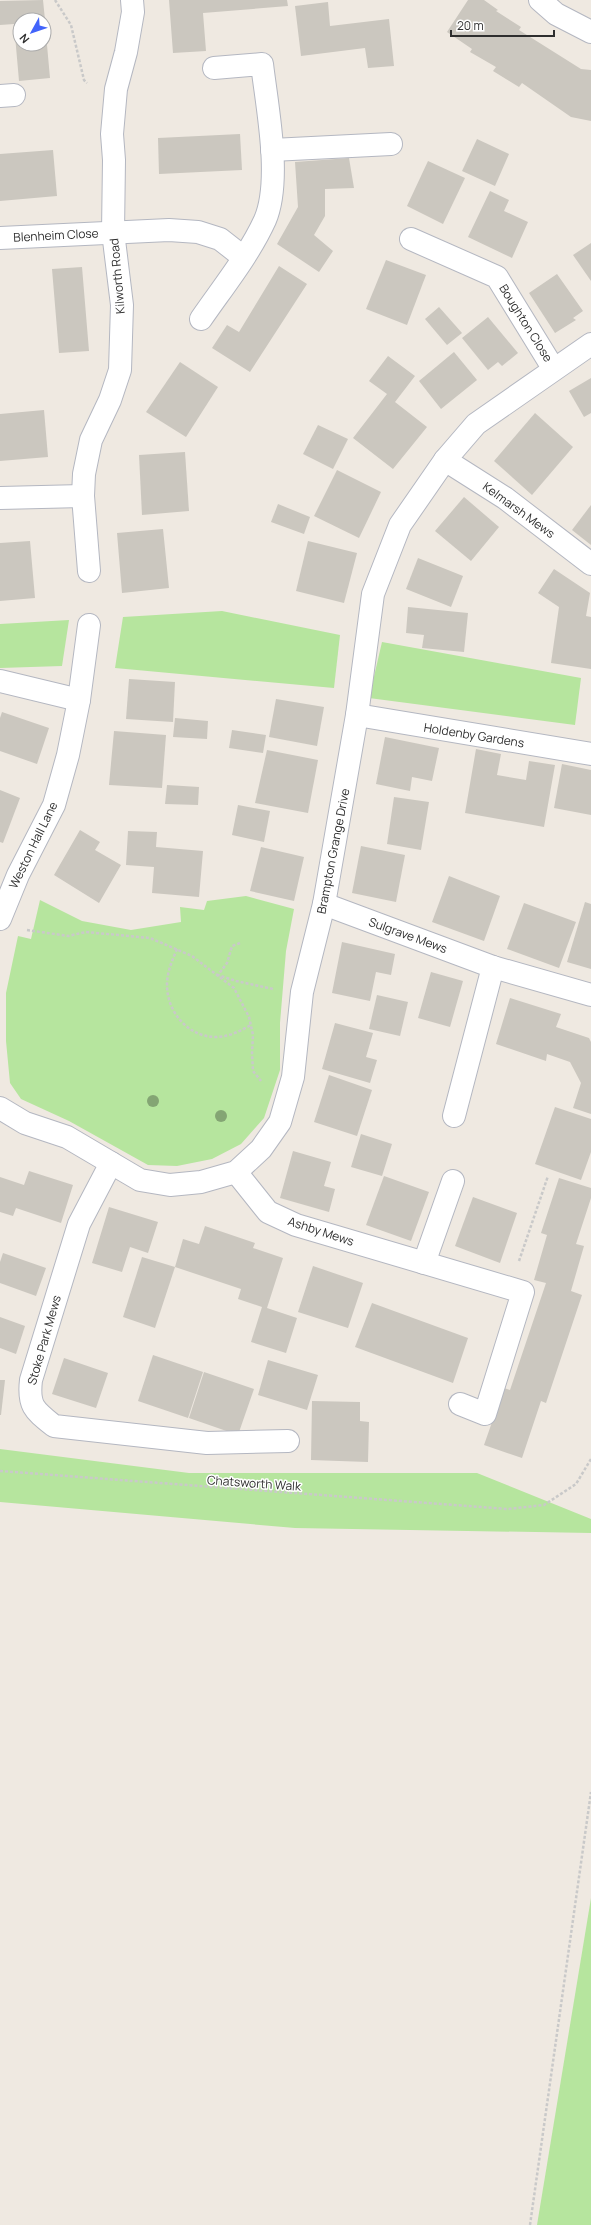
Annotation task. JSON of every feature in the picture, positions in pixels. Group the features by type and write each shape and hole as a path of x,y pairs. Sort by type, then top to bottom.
{"street":[{"name":"Kilworth Road","path":"89,571 84,474 91,440 110,400 120,370 122,305 113,232 114,111 116,89 126,52 133,12 132,0"},
{"path":"540,0 556,14 591,32"},
{"path":"201,319 243,257 265,219 272,189 272,150 262,64 214,68"},
{"path":"272,150 391,144"},
{"name":"Blenheim Close","path":"0,238 169,230 198,232 220,239 243,257"},
{"name":"Boughton Close","path":"411,239 497,276 554,368"},
{"name":"Brampton Grange Drive","path":"0,1106 25,1122 68,1137 140,1180 170,1185 201,1182 236,1172 261,1149 280,1122 293,1078 302,992 324,904 357,716 373,594 400,525 445,460 476,424 554,368 591,344"},
{"name":"Kelmarsh Mews","path":"445,460 505,498 591,564"},
{"path":"0,498 84,496"},
{"name":"Weston Hall Lane","path":"0,919 18,875 54,805 68,755 79,700 89,624"},
{"path":"0,681 79,700"},
{"name":"Holdenby Gardens","path":"357,716 591,754"},
{"name":"Sulgrave Mews","path":"324,904 493,967 591,995"},
{"path":"454,1116 493,967"},
{"name":"Stoke Park Mews","path":"111,1163 79,1224 31,1380 29,1398 39,1414 54,1426 207,1442 288,1441"},
{"name":"Ashby Mews","path":"236,1172 268,1212 296,1225 516,1290"},
{"path":"424,1263 453,1181"},
{"path":"460,1404 485,1414 516,1290"}],"path":[{"path":"55,0 71,25 84,80 114,111"},
{"path":"23,930 68,936 86,932 150,938 192,956 234,988 249,1017 254,1035 252,1053 253,1071 263,1084 287,1100"},
{"path":"218,975 227,963 232,946 240,943"},
{"path":"177,950 169,968 167,984 169,1003 180,1022 198,1034 216,1037 236,1034 251,1025"},
{"path":"218,975 267,988 302,992"},
{"path":"516,1290 548,1176"},
{"name":"Chatsworth Walk","path":"0,1471 508,1509 544,1505 576,1484 591,1459"},
{"path":"530,2225 591,1792"}],"green space":[{"path":"222,611 340,635 334,688 115,668 123,617"},
{"path":"69,620 62,666 0,668 0,624"},
{"path":"382,642 581,678 575,725 369,698"},
{"path":"246,896 294,909 286,951 280,1023 280,1070 264,1118 241,1144 212,1159 177,1166 148,1165 69,1121 21,1099 10,1083 6,1041 6,993 18,936 31,939 40,900 82,921 131,930 181,922 180,907 204,910 207,901"},
{"path":"0,1449 189,1473 477,1473 591,1519 591,1533 295,1528 0,1502"},
{"path":"591,1898 591,2225 537,2225"}],"building":[{"path":"43,0 44,12 12,12 12,24 0,25 0,1"},
{"path":"169,0 287,0 288,6 203,13 206,51 173,53"},
{"path":"468,0 484,0 498,10 496,11 521,27 519,30 581,69 591,70 591,121 571,117 522,83 519,87 493,71 496,67 470,52 472,49 447,32"},
{"path":"328,2 330,26 389,19 394,66 368,68 365,48 301,56 295,6"},
{"path":"16,52 48,52 50,78 19,81"},
{"path":"240,134 242,170 159,174 158,138"},
{"path":"477,139 509,154 495,186 462,171"},
{"path":"53,150 57,196 0,201 0,154"},
{"path":"349,158 354,188 325,189 325,216 314,235 333,251 319,272 277,244 298,207 295,162"},
{"path":"428,161 465,178 443,224 407,206"},
{"path":"490,191 509,200 504,211 528,222 512,258 468,237"},
{"path":"591,243 591,281 573,255"},
{"path":"386,260 426,275 407,325 366,309"},
{"path":"279,266 307,284 250,372 212,348 227,325 239,332"},
{"path":"82,267 89,351 59,353 52,269"},
{"path":"557,274 583,311 573,318 576,320 555,333 529,293"},
{"path":"439,307 462,333 447,345 425,319"},
{"path":"488,317 518,353 502,366 498,362 488,370 462,338"},
{"path":"454,352 477,380 441,409 419,381"},
{"path":"388,356 415,376 395,402 427,427 393,469 353,438 387,394 369,381"},
{"path":"180,362 218,387 186,437 146,412"},
{"path":"591,378 591,413 584,417 569,391"},
{"path":"44,410 48,457 0,461 0,414"},
{"path":"535,413 573,447 532,495 494,461"},
{"path":"318,425 348,439 333,469 303,454"},
{"path":"185,452 189,511 142,515 139,455"},
{"path":"337,470 381,492 359,538 314,516"},
{"path":"464,497 499,527 471,561 435,531"},
{"path":"278,504 310,517 304,534 271,522"},
{"path":"591,505 591,545 572,530"},
{"path":"163,529 169,588 122,593 117,533"},
{"path":"30,541 35,598 0,601 0,543"},
{"path":"308,541 357,553 344,603 296,591"},
{"path":"418,558 463,576 451,607 406,589"},
{"path":"554,569 590,593 586,616 591,617 591,669 551,663 559,607 538,593"},
{"path":"408,607 468,613 464,652 422,648 424,635 406,633"},
{"path":"129,679 175,682 173,722 126,719"},
{"path":"276,699 324,707 317,746 269,737"},
{"path":"2,712 49,728 37,764 0,751 0,718"},
{"path":"175,718 208,721 207,739 173,737"},
{"path":"232,730 266,735 263,753 229,748"},
{"path":"114,731 166,735 162,788 109,785"},
{"path":"385,737 439,748 432,781 412,777 410,791 376,784"},
{"path":"476,749 501,754 497,775 526,780 529,761 555,765 544,827 465,813"},
{"path":"267,750 318,760 308,813 255,803"},
{"path":"562,764 591,770 591,815 554,808"},
{"path":"167,785 199,787 198,805 165,804"},
{"path":"0,790 20,798 3,843 0,842"},
{"path":"394,797 429,802 421,850 387,844"},
{"path":"238,805 270,811 264,842 232,835"},
{"path":"80,830 100,842 95,850 121,865 99,903 54,875"},
{"path":"128,831 157,832 156,847 203,851 199,897 152,893 154,867 126,865"},
{"path":"361,846 405,855 396,902 352,893"},
{"path":"261,847 304,857 294,901 250,891"},
{"path":"449,876 500,896 484,941 432,922"},
{"path":"585,902 591,904 591,969 567,962"},
{"path":"524,903 576,922 559,968 507,949"},
{"path":"342,942 395,954 391,975 376,972 370,1001 332,993"},
{"path":"431,972 463,981 450,1027 418,1018"},
{"path":"377,995 408,1002 400,1036 369,1029"},
{"path":"510,998 561,1014 556,1027 589,1038 591,1042 591,1114 573,1108 581,1083 570,1062 547,1054 546,1061 496,1044"},
{"path":"335,1023 373,1033 366,1057 377,1060 370,1083 322,1069"},
{"path":"329,1075 372,1090 357,1136 314,1122"},
{"path":"555,1107 591,1119 591,1152 581,1180 535,1164"},
{"path":"361,1134 392,1144 382,1176 351,1167"},
{"path":"293,1151 331,1162 324,1186 335,1189 329,1212 280,1198"},
{"path":"29,1171 73,1185 61,1223 16,1208 13,1216 0,1212 0,1177 24,1185"},
{"path":"384,1176 429,1192 411,1241 366,1225"},
{"path":"559,1178 591,1188 591,1198 576,1244 584,1246 571,1291 582,1295 546,1403 541,1401 522,1458 484,1445 504,1388 510,1390 546,1283 534,1280 547,1235 541,1233"},
{"path":"473,1197 517,1213 500,1263 455,1246"},
{"path":"109,1207 158,1222 148,1253 130,1247 122,1272 92,1263"},
{"path":"205,1226 255,1243 253,1248 283,1258 267,1308 297,1318 286,1353 251,1342 262,1307 238,1299 241,1289 175,1267 183,1239 199,1244"},
{"path":"3,1253 46,1268 36,1296 0,1283 0,1262"},
{"path":"142,1257 175,1267 155,1328 123,1317"},
{"path":"313,1266 363,1283 348,1328 298,1312"},
{"path":"372,1303 468,1338 453,1383 355,1347"},
{"path":"0,1317 25,1326 16,1354 0,1348"},
{"path":"153,1355 203,1372 188,1418 138,1401"},
{"path":"64,1358 108,1373 96,1408 52,1394"},
{"path":"268,1360 318,1375 307,1410 258,1395"},
{"path":"204,1372 254,1389 238,1435 189,1418"},
{"path":"0,1380 5,1380 1,1415 0,1415"},
{"path":"312,1401 360,1402 360,1421 369,1422 368,1462 311,1460"}]}
